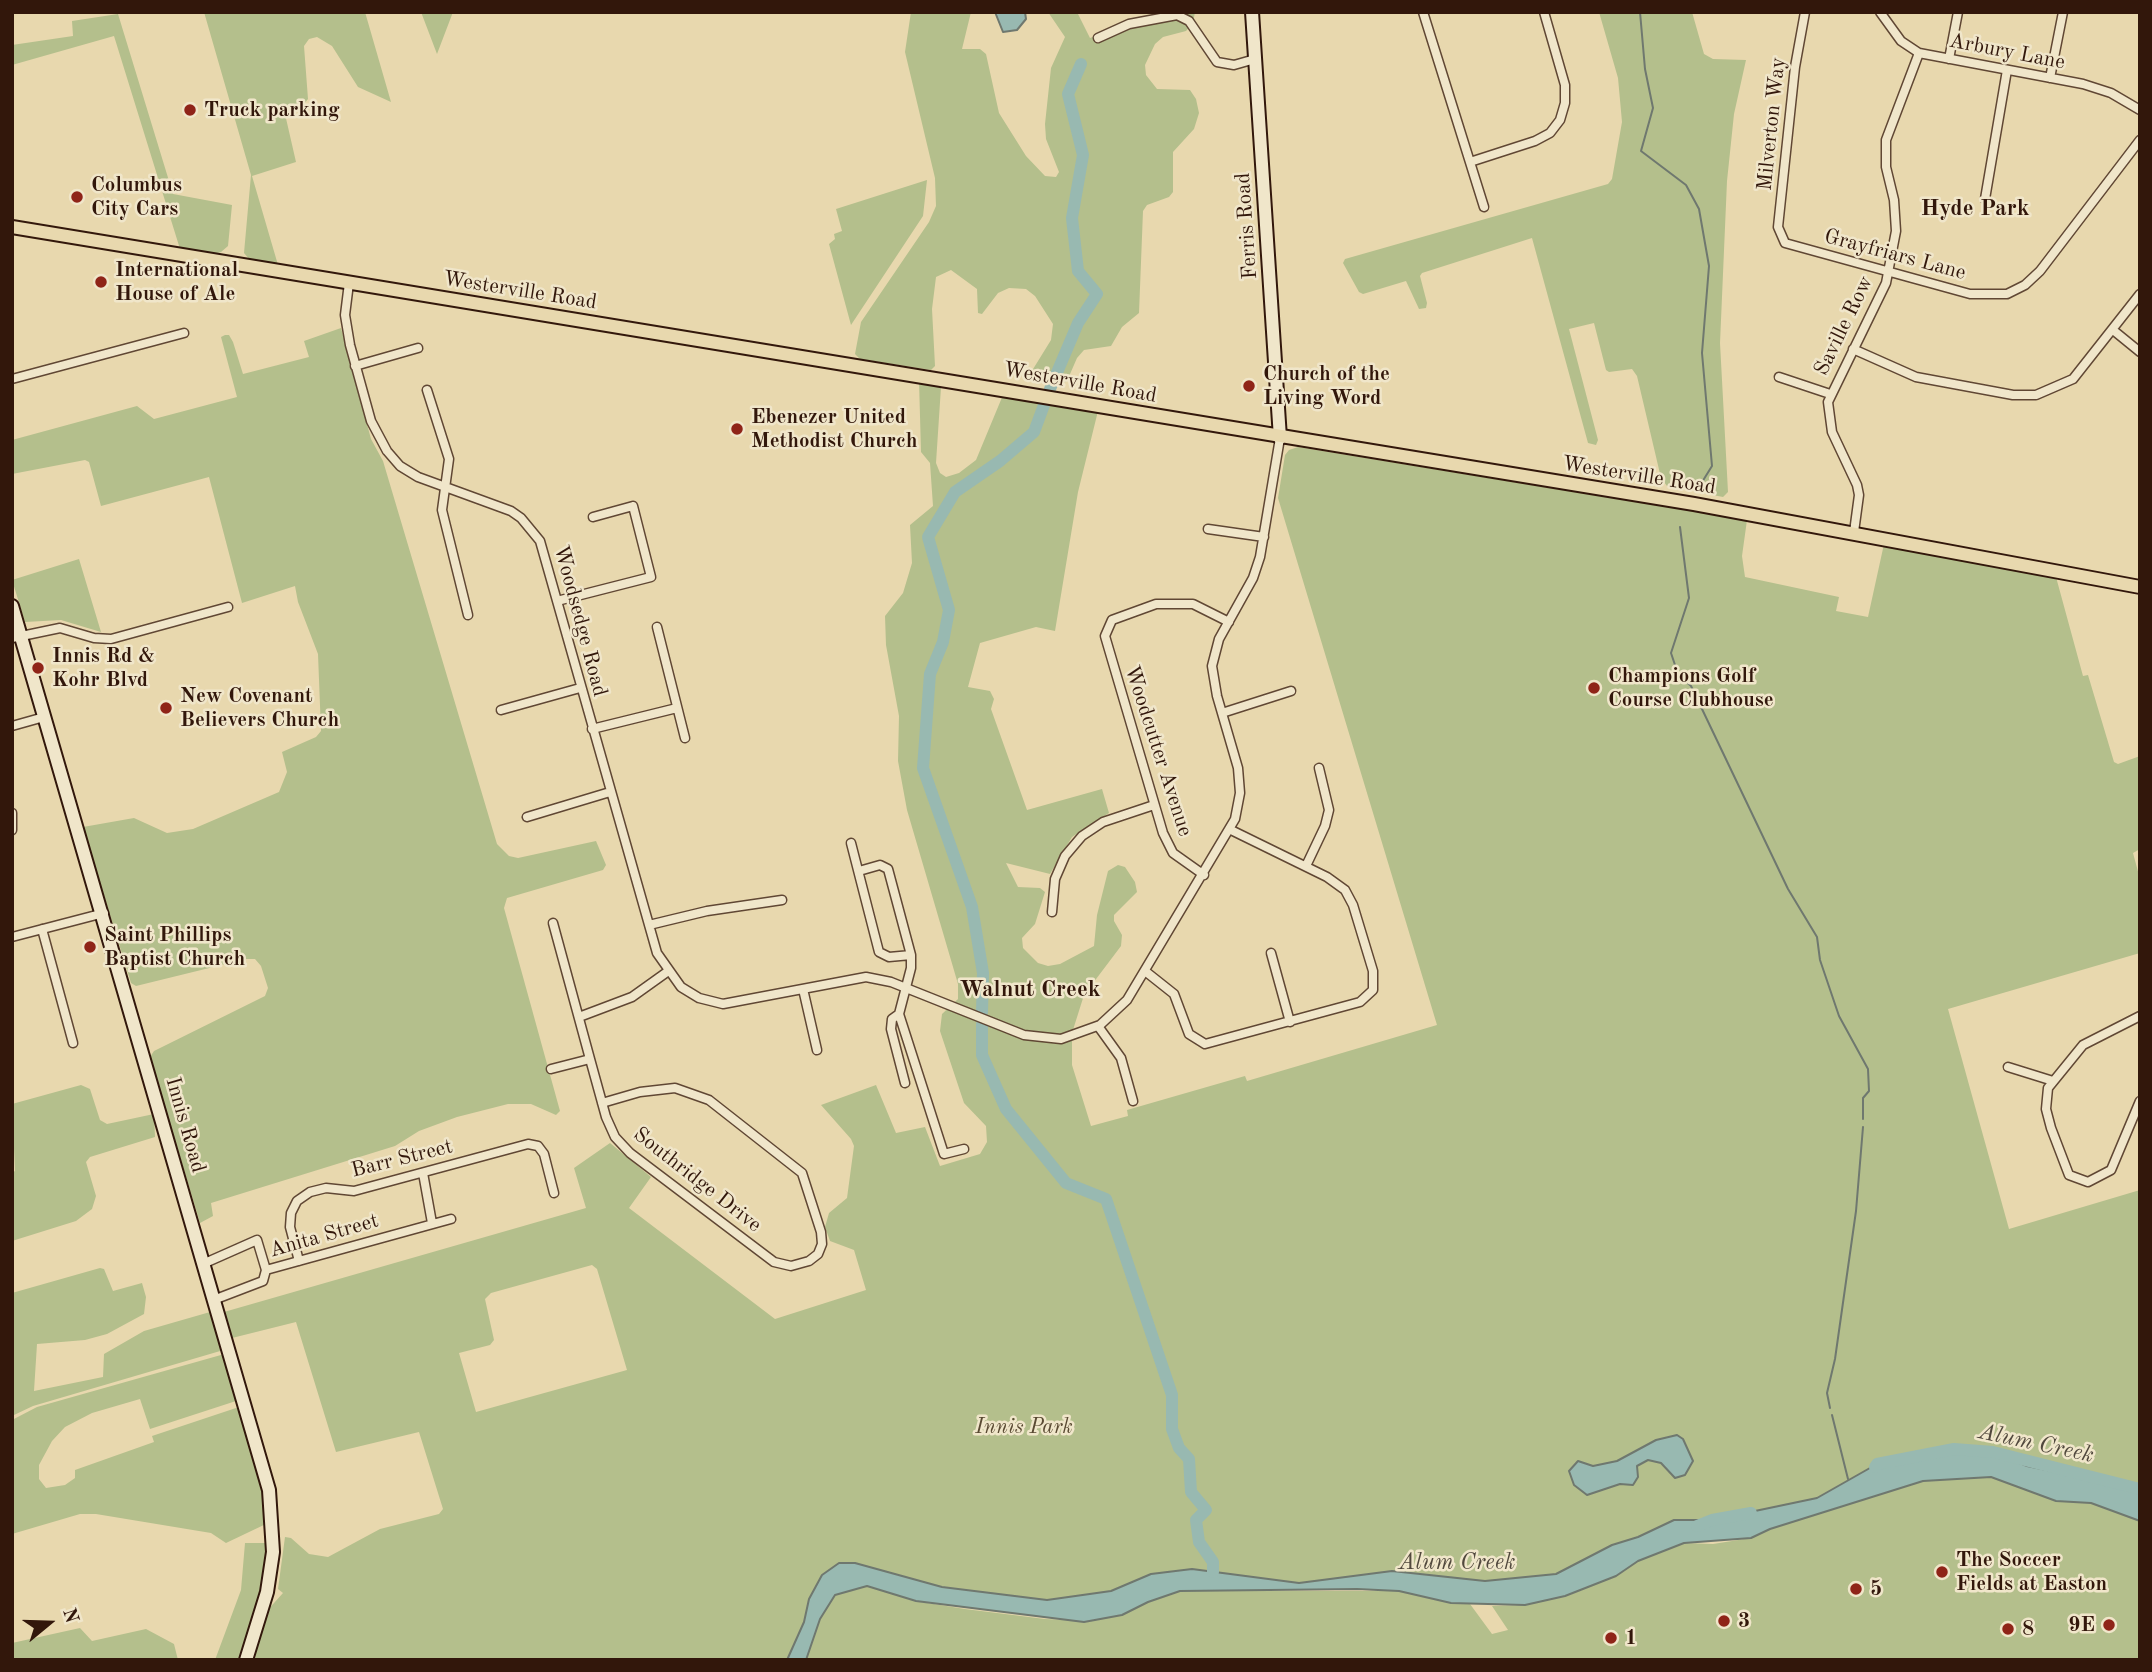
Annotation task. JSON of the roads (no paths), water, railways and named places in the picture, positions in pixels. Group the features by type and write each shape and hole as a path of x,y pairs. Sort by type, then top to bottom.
{"main road":[{"name":"Ferris Road","path":"1252,12 1280,438"},
{"name":"Westerville Road","path":"12,227 690,336 1280,438 1854,533 2140,587"},
{"name":"Innis Road","path":"12,606 16,637 44,717 104,913 253,1427 272,1514 273,1552 267,1592 246,1660"}],"street":[{"path":"1423,12 1485,207"},
{"path":"1470,162 1535,141 1550,133 1560,120 1565,103 1565,85 1544,12"},
{"name":"Milverton Way","path":"1781,239 1778,227 1795,67 1805,12"},
{"name":"Arbury Lane","path":"1880,12 1901,41 1919,53 2050,78 2111,93 2140,110"},
{"path":"1949,60 1958,12"},
{"path":"2050,78 2063,12"},
{"path":"1098,38 1129,24 1177,15 1189,21 1217,62 1234,65 1255,59"},
{"name":"Saville Row","path":"1854,533 1859,495 1828,421 1830,394 1882,294 1888,273 1896,231 1894,200 1886,167 1886,140 1919,53"},
{"path":"1985,199 2007,70"},
{"name":"Grayfriars Lane","path":"1781,239 1888,273 1970,294 2007,294 2025,285 2040,271 2140,140"},
{"name":"Woodsedge Road","path":"349,283 345,315 355,366 371,421 387,451 400,466 446,487 480,497 521,518 545,553 610,792 657,953 667,972"},
{"path":"1853,349 1916,377 2013,395 2036,395 2073,380 2140,294"},
{"path":"2113,330 2140,352"},
{"path":"12,379 184,333"},
{"path":"355,366 418,348"},
{"path":"1779,377 1830,394"},
{"path":"427,390 449,459 442,510 468,615"},
{"path":"579,1017 632,997 667,972 681,987 699,998 723,1004 866,977 906,988 1024,1035 1061,1039 1098,1026 1127,1000 1231,830 1240,793 1238,768 1212,666 1219,639 1253,578 1264,537 1280,438"},
{"path":"557,601 651,577 633,506 593,517"},
{"path":"1208,529 1264,537"},
{"name":"Woodcutter Avenue","path":"1204,875 1173,853 1154,805 1105,641 1110,623 1156,604 1193,604 1229,622"},
{"path":"16,637 60,628 111,639 228,607"},
{"path":"657,627 685,738"},
{"path":"501,710 580,688"},
{"path":"1222,713 1292,691"},
{"path":"592,729 677,708"},
{"path":"12,726 44,717"},
{"path":"1306,866 1325,826 1329,810 1319,768"},
{"path":"527,817 610,792"},
{"path":"1052,912 1055,879 1065,856 1082,836 1103,822 1154,805"},
{"path":"12,813 12,830"},
{"path":"1145,971 1174,994 1189,1034 1205,1044 1360,1002 1373,990 1373,971 1345,890 1327,877 1231,830"},
{"path":"851,842 859,871 860,889 879,952 889,957 911,955"},
{"path":"859,871 886,866 911,955 906,988 898,1014 892,1019 891,1029 905,1083"},
{"path":"649,925 707,911 782,900"},
{"path":"12,937 104,913"},
{"name":"Southridge Drive","path":"553,923 602,1103 615,1137 630,1153 774,1262 792,1266 809,1261 818,1254 822,1244 821,1232 806,1184 793,1163 709,1100 675,1088 640,1093 602,1103"},
{"path":"42,929 73,1043"},
{"path":"1270,953 1290,1022"},
{"path":"803,989 817,1049"},
{"path":"898,1014 944,1154 964,1149"},
{"path":"2140,1016 2083,1045 2053,1081 2046,1095 2046,1108 2062,1161 2073,1178 2088,1182 2110,1170 2140,1101"},
{"path":"1098,1026 1121,1058 1133,1101"},
{"path":"551,1069 590,1059"},
{"path":"2008,1067 2053,1081"},
{"name":"Barr Street","path":"299,1261 290,1227 291,1213 303,1197 326,1188 354,1191 528,1144 538,1146 544,1154 554,1193"},
{"path":"423,1172 432,1223"},
{"name":"Anita Street","path":"216,1299 263,1281 265,1270 451,1219"},
{"path":"205,1263 257,1240 265,1270"}],"water":[{"path":"995,12 1025,12 1026,19 1017,30 1003,32"},
{"path":"1677,1435 1683,1439 1693,1461 1685,1475 1675,1478 1661,1463 1648,1460 1637,1466 1638,1477 1633,1485 1620,1484 1587,1495 1574,1485 1569,1471 1578,1461 1593,1466 1617,1461 1656,1440"},
{"path":"1954,1449 1993,1452 2027,1466 2140,1489 2140,1521 2091,1503 2056,1501 1991,1477 1923,1481 1770,1529 1751,1538 1684,1543 1638,1561 1616,1576 1565,1596 1525,1605 1451,1603 1399,1591 1357,1589 1180,1591 1122,1615 1084,1622 916,1601 867,1586 835,1595 820,1619 806,1660 787,1660 804,1622 809,1599 822,1575 839,1563 855,1563 942,1587 1047,1600 1111,1591 1151,1574 1192,1569 1299,1583 1392,1571 1485,1581 1556,1574 1612,1545 1638,1537 1674,1520 1712,1520 1817,1498 1877,1464"}],"waterway":[{"path":"1640,12 1645,69 1653,108 1641,151 1686,185 1699,209 1709,266 1702,353 1712,466 1699,487"},
{"path":"1050,389 1078,323 1097,294 1078,271 1072,218 1083,155 1068,94 1081,64"},
{"path":"982,1012 983,973 972,907 923,768 930,674 943,642 949,610 928,537 955,492 1000,461 1034,432 1044,405"},
{"path":"1680,527 1689,598 1671,653 1678,674 1691,686 1788,889 1817,937 1820,960 1839,1016 1868,1069 1869,1091 1863,1098 1863,1119"},
{"path":"982,1024 982,1055 1006,1109 1066,1183 1106,1199 1172,1395 1172,1429 1179,1448 1189,1459 1191,1492 1206,1510 1196,1520 1199,1542 1213,1562 1213,1572"},
{"path":"1830,1408 1827,1393 1835,1359 1856,1211 1863,1127"},
{"path":"1832,1415 1848,1479"},
{"name":"Alum Creek","path":"1875,1467 1877,1464 1954,1449 1993,1452 2140,1489"},
{"name":"Alum Creek","path":"1697,1526 1712,1520 1751,1513"}],"place":[{"name":"Truck parking","path":"190,110"},
{"name":"Columbus City Cars","path":"77,197"},
{"name":"International House of Ale","path":"101,282"},
{"name":"Church of the Living Word","path":"1249,386"},
{"name":"Ebenezer United Methodist Church","path":"737,429"},
{"name":"Innis Rd & Kohr Blvd","path":"38,668"},
{"name":"Champions Golf Course Clubhouse","path":"1594,688"},
{"name":"New Covenant Believers Church","path":"166,708"},
{"name":"Saint Phillips Baptist Church","path":"90,947"},
{"name":"The Soccer Fields at Easton","path":"1942,1572"},
{"name":"5","path":"1856,1589"},
{"name":"3","path":"1724,1621"},
{"name":"9E","path":"2109,1625"},
{"name":"8","path":"2008,1629"},
{"name":"1","path":"1611,1638"}],"district":[{"name":"Hyde Park","path":"1975,209"},
{"name":"Walnut Creek","path":"1030,990"}],"park label":[{"name":"Innis Park","path":"1024,1427"}]}
